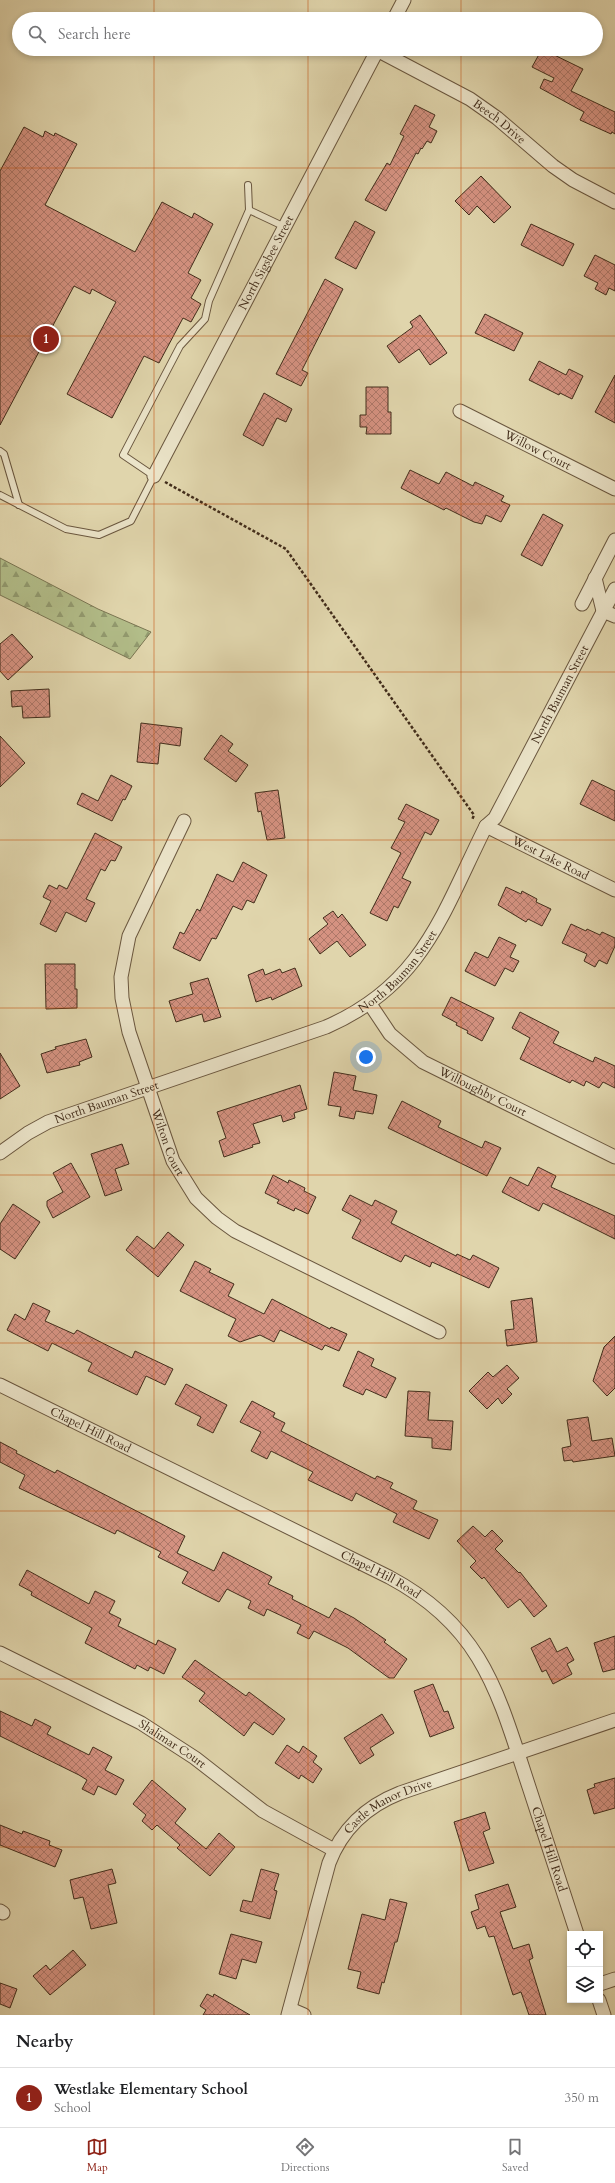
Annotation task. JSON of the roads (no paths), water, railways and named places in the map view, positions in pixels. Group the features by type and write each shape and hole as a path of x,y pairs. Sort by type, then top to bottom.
{"street":[{"path":"398,12 404,0"},
{"name":"North Sigsbee Street","path":"154,476 374,56"},
{"name":"Beech Drive","path":"388,56 470,99 497,118 553,166 573,180 615,202"},
{"name":"Willow Court","path":"460,412 615,489"},
{"path":"582,604 615,540"},
{"path":"595,578 609,614"},
{"name":"North Bauman Street","path":"0,1153 28,1133 48,1122 326,1027 370,1004 398,981 424,948 486,826 495,818 609,614 615,589"},
{"name":"Wilton Court","path":"184,821 131,930 123,956 121,977 122,1005 129,1032 170,1154 180,1174 196,1198 217,1218 248,1238 439,1332"},
{"name":"West Lake Road","path":"486,826 615,890"},
{"name":"Willoughby Court","path":"370,1004 390,1034 423,1062 615,1156"},
{"name":"Chapel Hill Road","path":"0,1385 389,1577 420,1595 447,1617 477,1656 494,1686 518,1753 576,1931"},
{"name":"Shalimar Court","path":"0,1653 141,1723 196,1758 263,1812 334,1850"},
{"name":"Castle Manor Drive","path":"289,2012 334,1850 357,1820 387,1798 615,1720"},
{"path":"603,1983 615,1979"},
{"path":"600,2003 604,2015"},
{"path":"289,2012 304,2015"}],"lane":[{"path":"0,495 66,528 99,535 131,521 154,476 123,456 180,346 205,319 209,301 249,210 248,185"},
{"path":"249,210 285,227"},
{"path":"0,451 4,454 19,505"}],"place":[{"name":"Westlake Elementary School","path":"46,339"}]}
